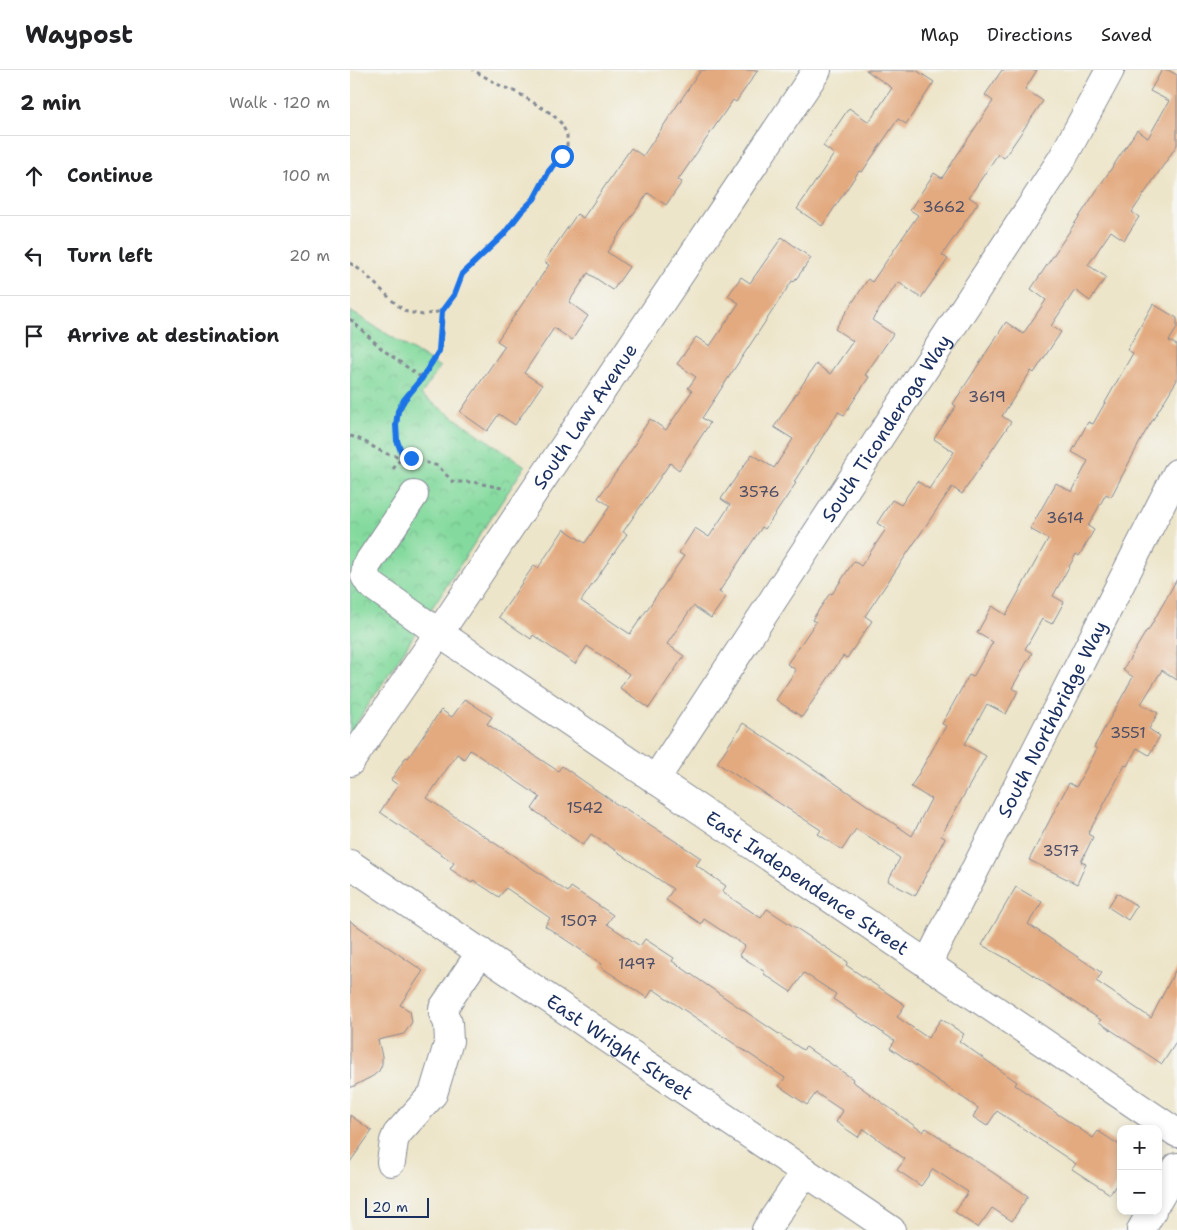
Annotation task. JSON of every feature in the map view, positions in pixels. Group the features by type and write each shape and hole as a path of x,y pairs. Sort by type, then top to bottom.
{"street":[{"name":"South Law Avenue","path":"350,762 817,70"},
{"name":"South Ticonderoga Way","path":"655,780 1062,159 1110,70"},
{"name":"South Northbridge Way","path":"927,964 1177,473"},
{"name":"East Independence Street","path":"414,495 366,566 365,576 370,584 438,633 1177,1133"},
{"name":"East Wright Street","path":"350,864 891,1230"},
{"path":"391,1162 397,1134 433,1094 449,1041 448,1023 443,1008 480,952"},
{"path":"1162,1193 1177,1167"},
{"path":"766,1230 805,1172"},
{"path":"1142,1230 1150,1215"}],"path":[{"path":"403,456 397,441 396,425 398,411 439,351 442,311 454,295 462,274 504,234 534,199 549,171 567,147 568,135 562,124 552,114 518,93 501,86 473,70"},
{"path":"350,262 407,312 423,315 442,311"},
{"path":"350,319 382,350 422,378"},
{"path":"350,436 384,453 403,456 438,466 453,482 473,482 507,489"},
{"path":"393,469 403,456"}],"green space":[{"path":"350,311 440,367 421,395 525,466 350,733"}],"building":[{"path":"701,70 758,70 736,102 733,100 678,180 682,182 666,205 648,193 607,252 629,267 613,290 588,273 569,302 588,316 572,340 554,328 524,373 542,385 515,425 499,414 487,431 460,412 505,346 497,341 549,265 544,262 577,214 583,218 631,148 643,156"},
{"path":"866,70 916,70 934,82 906,124 898,119 862,172 859,171 822,226 797,209 834,154 823,146 849,108 869,122 892,88"},
{"path":"1002,70 1037,70 1025,89 1043,101 1004,158 998,154 969,197 978,203 942,255 948,259 921,298 898,282 872,320 893,334 865,375 869,377 844,415 838,412 794,482 796,483 765,529 762,527 719,592 726,597 711,618 693,606 667,644 684,656 649,708 620,688 629,674 587,646 575,664 533,635 531,639 499,617 534,565 538,568 564,529 585,543 610,506 598,498 637,442 636,440 650,419 666,430 692,391 688,388 696,377 677,364 696,337 710,346 739,303 728,296 741,277 750,283 782,237 811,258 794,282 792,281 702,418 710,423 679,470 670,463 623,532 627,534 581,601 630,634 684,556 679,553 695,528 709,537 730,505 721,499 752,454 774,468 793,439 774,427 816,364 830,374 853,341 835,329 868,279 872,282 918,215 910,210 934,173 942,178 993,101 985,95"},
{"path":"1162,70 1168,70 1177,75 1177,145 1132,212 1139,217 1124,240 1111,231 1088,265 1106,277 1090,301 1075,290 1051,326 1061,332 1034,373 1031,371 1002,416 1011,422 962,494 952,487 865,616 872,621 847,658 843,656 802,717 776,700 796,670 787,664 816,622 812,620 830,593 832,594 854,561 861,566 886,529 877,523 892,500 901,505 917,481 929,489 954,452 934,439 956,406 953,404 1006,322 1023,334 1046,300 1031,289 1137,130 1148,138 1169,101 1150,91"},
{"path":"1153,304 1177,318 1177,328 1169,341 1177,345 1177,380 1143,436 1111,497 1106,494 1088,526 1094,530 1079,556 1076,554 1053,596 1064,602 1052,624 1042,619 1025,649 1032,653 1012,688 1018,691 1006,714 987,704 965,744 986,756 941,836 945,838 915,896 888,881 900,858 856,829 842,850 818,834 821,830 717,763 743,723 791,753 912,836 931,799 911,787 946,726 942,724 969,675 973,677 993,642 977,633 992,606 1006,615 1048,539 1030,529 1056,483 1072,492 1088,461 1072,452 1088,422 1093,424 1133,353 1127,350"},
{"path":"1177,579 1177,680 1162,670 1141,704 1158,713 1149,729 1160,736 1149,755 1137,748 1127,766 1125,765 1088,834 1093,837 1081,862 1086,864 1077,884 1029,860 1069,783 1076,787 1097,749 1094,747 1133,677 1123,670 1148,631"},
{"path":"465,699 492,717 487,724 558,771 562,766 622,808 701,858 696,865 726,886 722,892 761,918 767,909 848,962 846,965 905,1005 897,1017 928,1038 941,1019 964,1034 959,1041 1017,1082 1015,1085 1093,1138 1098,1131 1117,1143 1117,1184 1110,1194 1072,1169 1076,1164 997,1111 987,1126 973,1117 978,1108 890,1048 895,1041 833,999 836,994 804,973 791,992 764,974 765,972 739,955 745,946 704,919 701,924 666,900 673,889 591,834 583,845 532,809 540,797 470,750 464,759 457,754 427,798 568,892 571,887 613,915 607,924 640,946 645,939 674,958 672,961 740,1008 803,1050 806,1047 853,1079 852,1081 923,1132 926,1128 1028,1196 1012,1221 992,1208 978,1228 955,1212 968,1192 933,1169 921,1186 897,1170 905,1159 864,1129 858,1137 836,1122 843,1111 816,1093 807,1105 779,1086 785,1078 653,989 647,998 601,967 602,964 545,926 550,918 506,888 499,897 473,880 472,883 450,869 454,863 380,812 398,785 391,780 441,710 452,717"},
{"path":"1016,887 1042,902 1028,924 1102,973 1096,981 1151,1018 1177,967 1177,1041 1162,1064 1099,1022 1101,1020 1016,964 982,945"},
{"path":"1117,893 1137,906 1128,920 1108,907"},
{"path":"350,921 423,971 400,1005 410,1011 412,1022 404,1034 378,1040 382,1056 382,1064 379,1071 350,1088"},
{"path":"350,1115 372,1131 350,1162"}],"route":[{"path":"411,458 403,456 397,441 396,425 398,411 439,351 442,311 454,295 462,274 487,252 534,199 549,171 562,156"}]}
